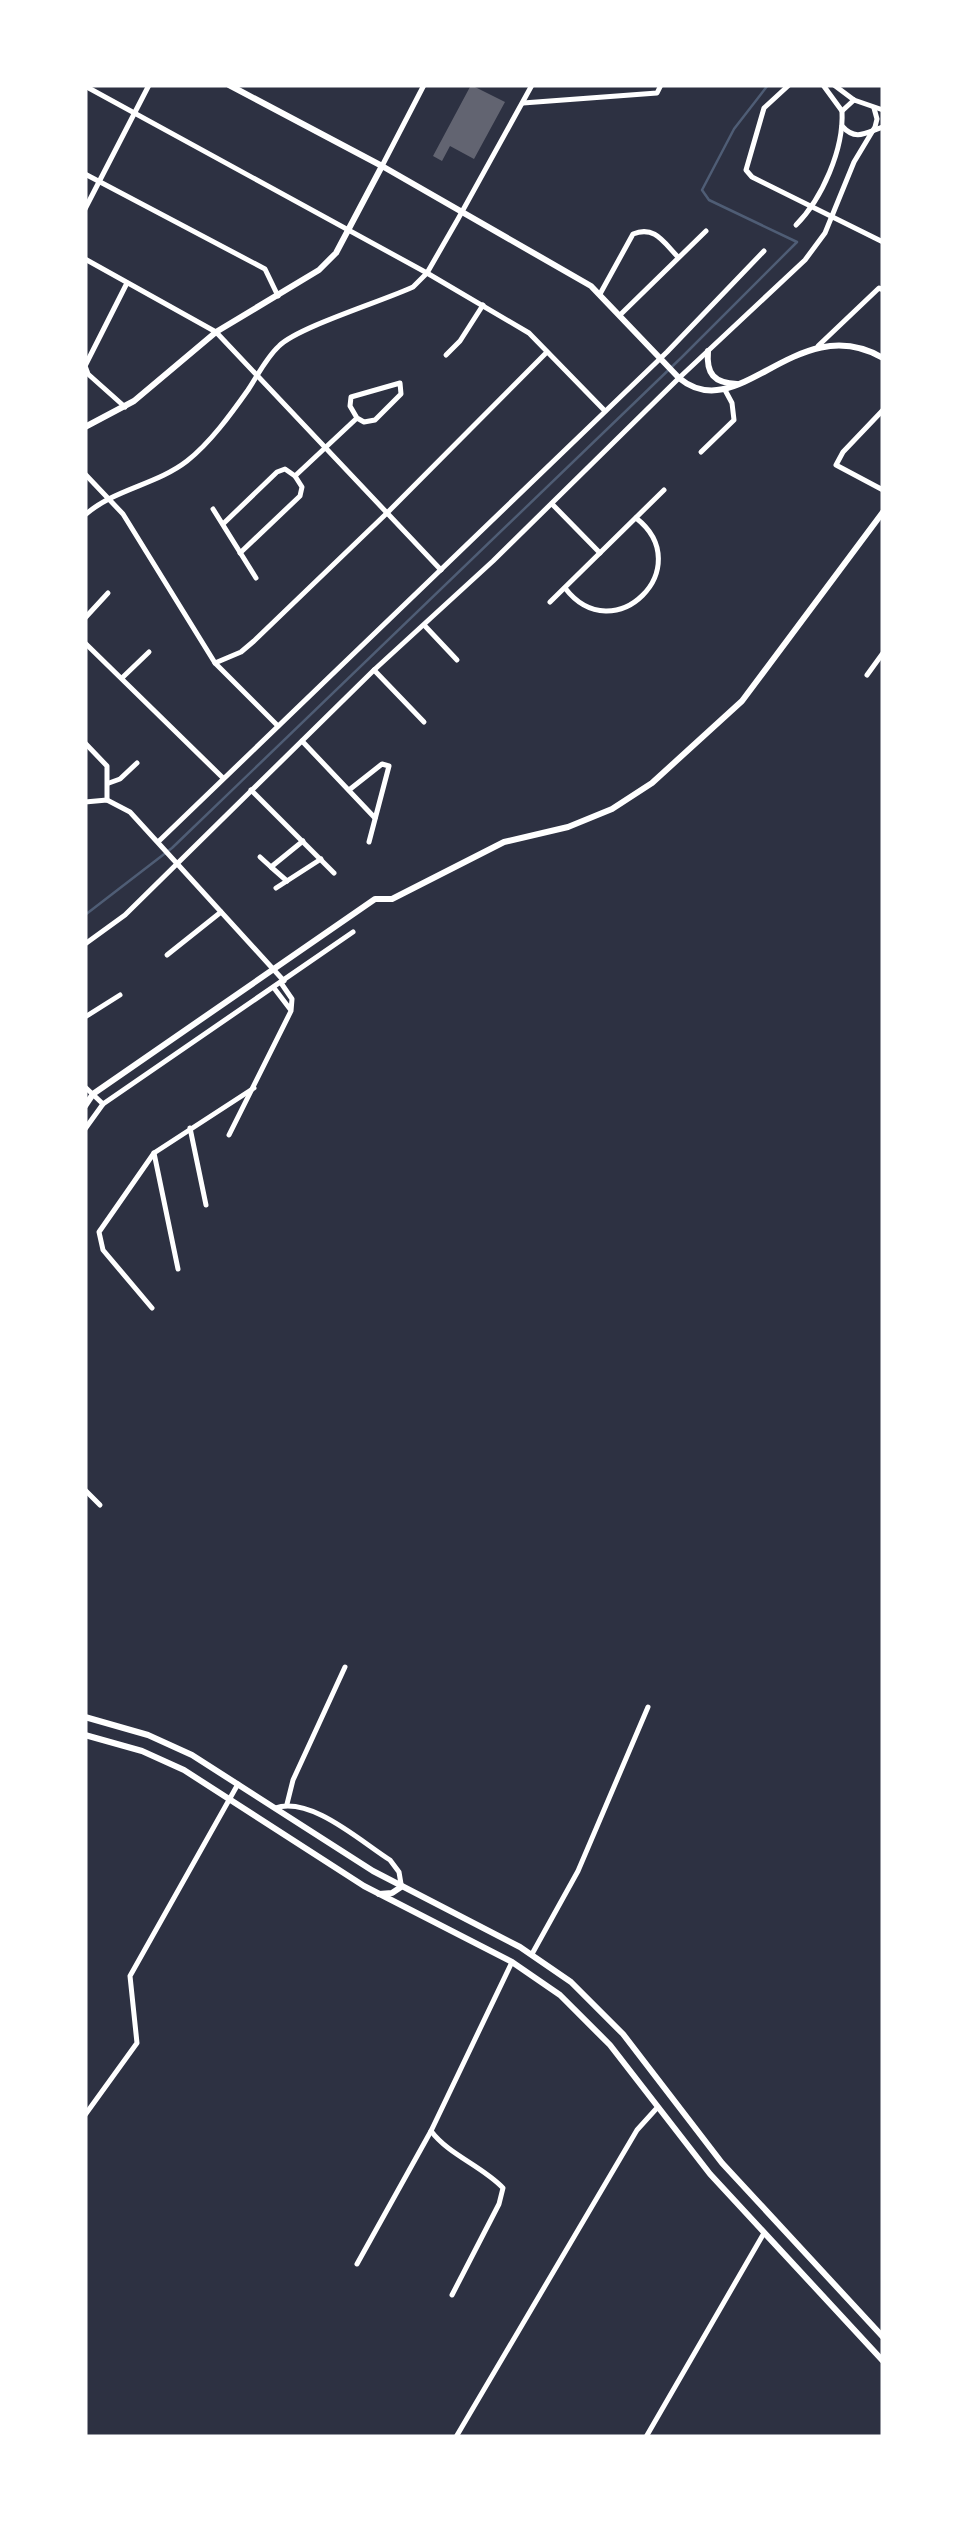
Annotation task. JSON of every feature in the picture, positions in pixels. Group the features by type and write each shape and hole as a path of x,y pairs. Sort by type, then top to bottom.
{"street":[{"path":"85,210 149,85"},
{"path":"228,85 382,166 600,294 677,376 700,390 725,390 818,346 881,289"},
{"path":"85,427 124,407 216,332 319,270 336,254 424,85"},
{"path":"85,515 109,498 150,482 185,462 202,448 272,353 288,338 414,287 427,273 463,212 532,85"},
{"path":"522,103 657,93 661,85"},
{"path":"789,85 764,108 746,170 752,177 883,242"},
{"path":"796,225 813,206 842,126 842,111 823,85"},
{"path":"834,85 854,100 883,110"},
{"path":"85,86 529,333 604,411"},
{"path":"842,111 854,100"},
{"path":"85,944 115,924 374,670 552,504 677,376 805,260 833,216 854,162 877,119 874,108"},
{"path":"842,126 856,136 883,126"},
{"path":"85,174 264,270 278,296"},
{"path":"600,294 634,234 650,230 678,257"},
{"path":"621,314 706,232"},
{"path":"162,844 223,778 604,411 662,360 764,251"},
{"path":"85,259 216,332 441,570"},
{"path":"124,407 88,374 85,366 127,283"},
{"path":"446,355 483,305"},
{"path":"818,346 853,346 883,358"},
{"path":"215,664 254,641 548,351"},
{"path":"708,351 707,367 712,376 720,382 738,384"},
{"path":"400,383 401,394 375,420 364,422 357,418 350,406 351,398 400,383"},
{"path":"701,452 734,420 725,390"},
{"path":"883,410 836,465 883,490"},
{"path":"295,476 357,418"},
{"path":"223,524 276,472 285,470 302,487 300,496 240,553"},
{"path":"85,474 123,514 215,664 278,726"},
{"path":"550,602 664,490"},
{"path":"552,504 600,553"},
{"path":"214,509 256,578"},
{"path":"85,1106 93,1094 376,900 392,899 504,842 568,827 612,808 652,783 760,680 883,512"},
{"path":"565,588 583,605 598,610 623,608 644,596 656,575 658,551 652,536 636,518"},
{"path":"85,618 108,593"},
{"path":"425,626 457,660"},
{"path":"85,643 223,778"},
{"path":"123,677 149,652"},
{"path":"867,675 881,658"},
{"path":"374,670 424,722"},
{"path":"302,742 375,818"},
{"path":"85,743 107,766 107,800"},
{"path":"110,783 136,763"},
{"path":"349,790 382,764 389,766 368,842"},
{"path":"251,790 334,873"},
{"path":"85,802 107,800 130,812 274,968 292,998 291,1011 229,1135"},
{"path":"272,867 303,841"},
{"path":"260,857 287,881"},
{"path":"276,888 321,859"},
{"path":"167,955 221,912"},
{"path":"85,1130 103,1104 353,932"},
{"path":"274,988 291,1011"},
{"path":"85,1017 120,994"},
{"path":"85,1087 103,1104"},
{"path":"152,1308 103,1250 99,1232 154,1153 254,1088"},
{"path":"190,1128 206,1205"},
{"path":"154,1153 178,1268"},
{"path":"85,1490 100,1505"},
{"path":"287,1804 293,1780 345,1667"},
{"path":"532,1954 578,1871 648,1707"},
{"path":"85,1717 163,1741 239,1783 401,1887 532,1954 571,1982 606,2015 716,2155 883,2337"},
{"path":"85,1735 156,1756 229,1797 377,1893 512,1962 552,1988 594,2027 710,2174 883,2362"},
{"path":"85,2115 134,2050 137,2035 130,1976 239,1783"},
{"path":"275,1808 287,1804 312,1810 390,1860 399,1872 401,1887"},
{"path":"275,1808 271,1820 278,1830"},
{"path":"377,1893 392,1894 401,1887"},
{"path":"357,2264 431,2131 512,1962"},
{"path":"456,2437 637,2130 656,2109"},
{"path":"431,2131 438,2141 488,2172 503,2188 499,2204 452,2295"},
{"path":"646,2437 764,2234"}],"building":[{"path":"471,85 505,102 474,159 450,146 442,161 433,156"}],"waterway":[{"path":"85,915 172,848 797,242 709,200 702,190 734,129 768,85"}]}
